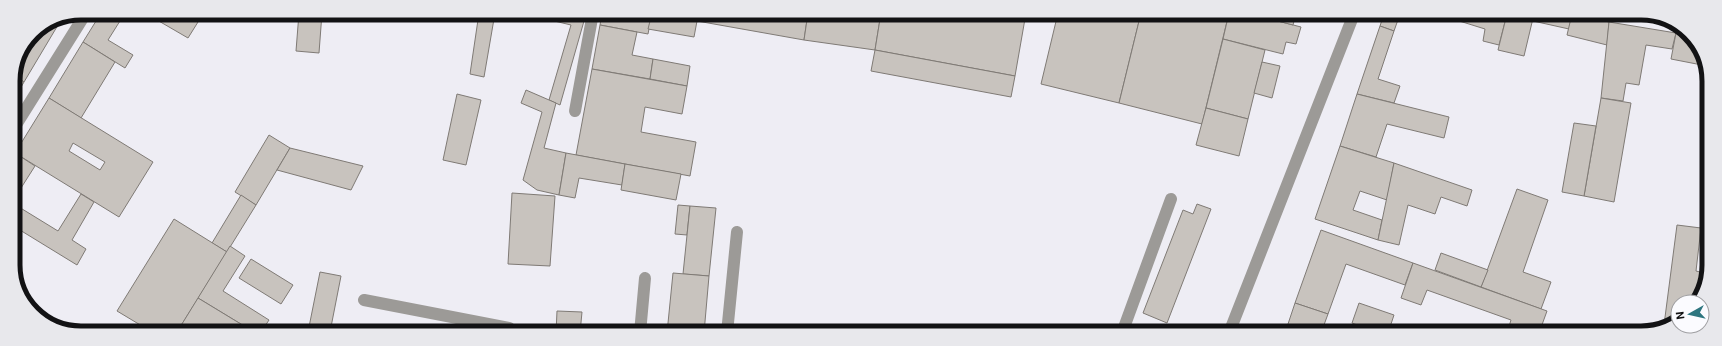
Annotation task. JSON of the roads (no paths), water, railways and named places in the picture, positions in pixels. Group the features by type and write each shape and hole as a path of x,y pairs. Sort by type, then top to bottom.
{"street":[{"path":"20,118 82,20"},
{"path":"575,111 592,20"},
{"path":"1232,326 1352,20"},
{"path":"1125,326 1171,199"},
{"path":"728,326 737,232"},
{"path":"641,326 645,278"},
{"path":"364,300 499,326"}]}
